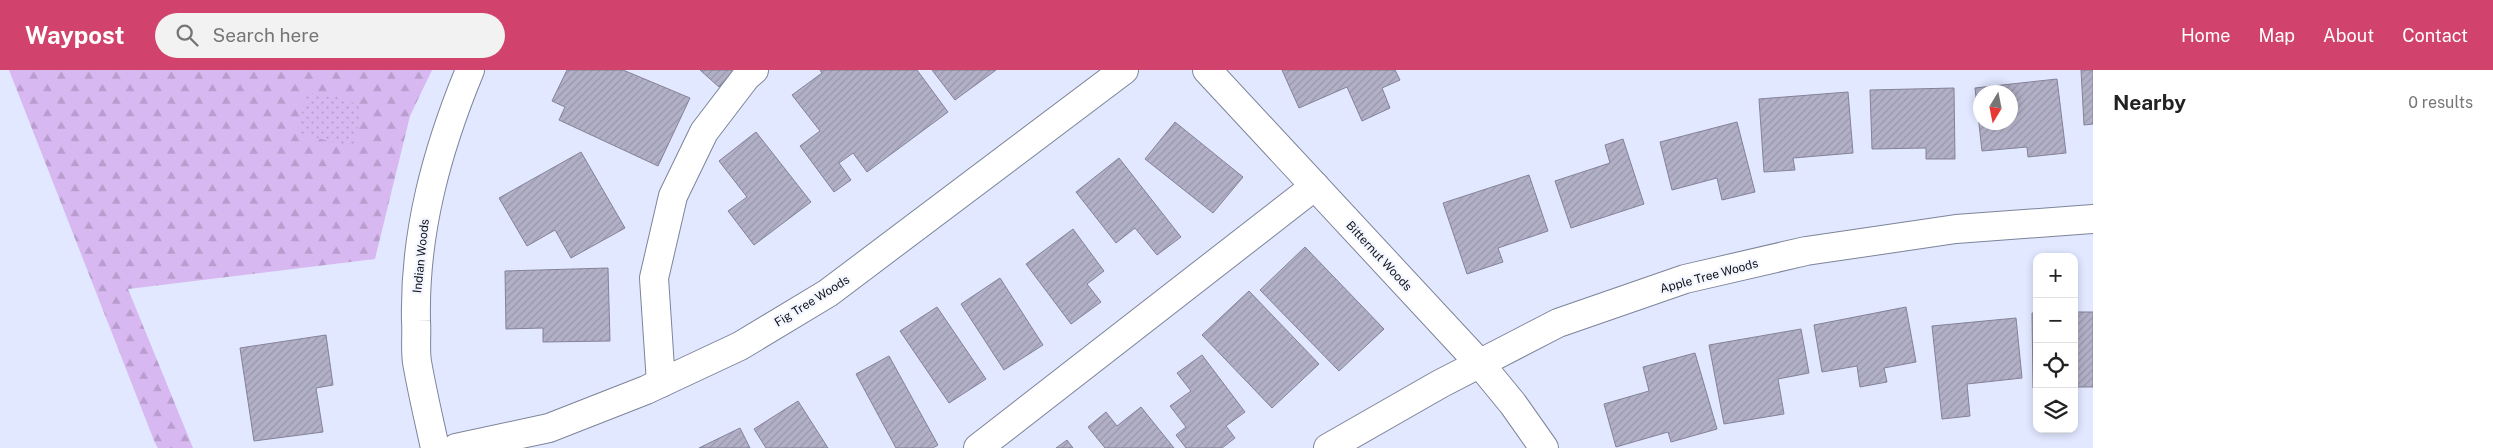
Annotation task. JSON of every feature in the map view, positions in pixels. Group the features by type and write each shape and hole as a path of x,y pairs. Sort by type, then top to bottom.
{"street":[{"name":"Indian Woods","path":"435,448 417,361 416,300 420,239 436,163 449,121 470,70"},
{"path":"661,383 654,278 673,196 704,132 746,77 754,70"},
{"name":"Fig Tree Woods","path":"456,448 549,428 661,383 740,346 828,293 1124,70"},
{"name":"Bitternut Woods","path":"1207,70 1480,365 1513,404 1544,448"},
{"path":"978,448 1315,186"},
{"name":"Apple Tree Woods","path":"1328,448 1440,384 1558,324 1685,279 1806,251 1956,229 2093,219"}],"green space":[{"path":"9,70 432,70 410,116 375,259 128,289 193,448 158,448"},
{"path":"307,92 363,105 353,147 297,133"}],"building":[{"path":"567,70 623,70 690,98 658,166 559,120 565,107 552,101"},
{"path":"700,70 735,70 719,87"},
{"path":"820,70 917,70 948,112 867,172 853,153 839,163 851,180 834,192 800,146 820,131 792,95 822,73"},
{"path":"932,70 996,70 955,100"},
{"path":"1282,70 1395,70 1400,80 1382,88 1390,108 1362,121 1347,87 1299,108"},
{"path":"2081,70 2093,70 2093,124 2084,125"},
{"path":"2057,79 2066,153 2028,157 2027,147 1982,151 1980,130 2018,130 2018,85 2002,85"},
{"path":"1954,88 1955,159 1926,159 1926,148 1872,149 1870,90"},
{"path":"1848,92 1853,153 1793,158 1795,170 1764,172 1759,99"},
{"path":"1175,122 1243,177 1213,213 1145,159"},
{"path":"1737,122 1755,192 1722,200 1717,178 1672,190 1660,142"},
{"path":"756,132 811,202 754,245 728,211 747,197 719,161"},
{"path":"1623,139 1644,204 1571,228 1555,181 1610,163 1605,145"},
{"path":"581,152 625,228 571,258 555,230 527,246 499,198"},
{"path":"1119,158 1181,237 1157,255 1135,228 1116,243 1076,192"},
{"path":"1529,175 1548,231 1498,248 1503,262 1467,274 1443,203"},
{"path":"1073,229 1104,271 1087,284 1101,302 1071,324 1026,264"},
{"path":"1305,247 1384,329 1339,371 1260,290"},
{"path":"608,268 610,341 543,342 543,328 506,329 505,271"},
{"path":"1000,278 1043,345 1004,370 961,304"},
{"path":"1249,291 1319,364 1272,408 1202,335"},
{"path":"937,307 986,379 949,403 900,331"},
{"path":"1906,307 1916,362 1884,368 1887,382 1860,387 1857,366 1822,372 1814,325"},
{"path":"2078,312 2093,312 2093,387 2078,387"},
{"path":"2032,313 2033,313 2033,388"},
{"path":"2016,318 2022,378 1967,384 1970,416 1942,419 1932,326"},
{"path":"1801,329 1809,373 1778,379 1784,414 1724,424 1709,345"},
{"path":"326,335 333,385 316,388 323,432 254,441 240,348"},
{"path":"1695,353 1717,429 1671,442 1668,432 1616,447 1604,404 1649,391 1643,367"},
{"path":"1202,355 1245,412 1226,426 1235,438 1222,448 1186,448 1176,435 1186,427 1170,406 1191,391 1177,373"},
{"path":"889,356 938,445 933,448 896,448 856,374"},
{"path":"798,401 828,448 766,448 754,429"},
{"path":"1141,407 1174,448 1105,448 1088,427 1106,412 1117,426"},
{"path":"740,428 750,448 699,448"},
{"path":"1067,440 1073,448 1056,448"}]}
